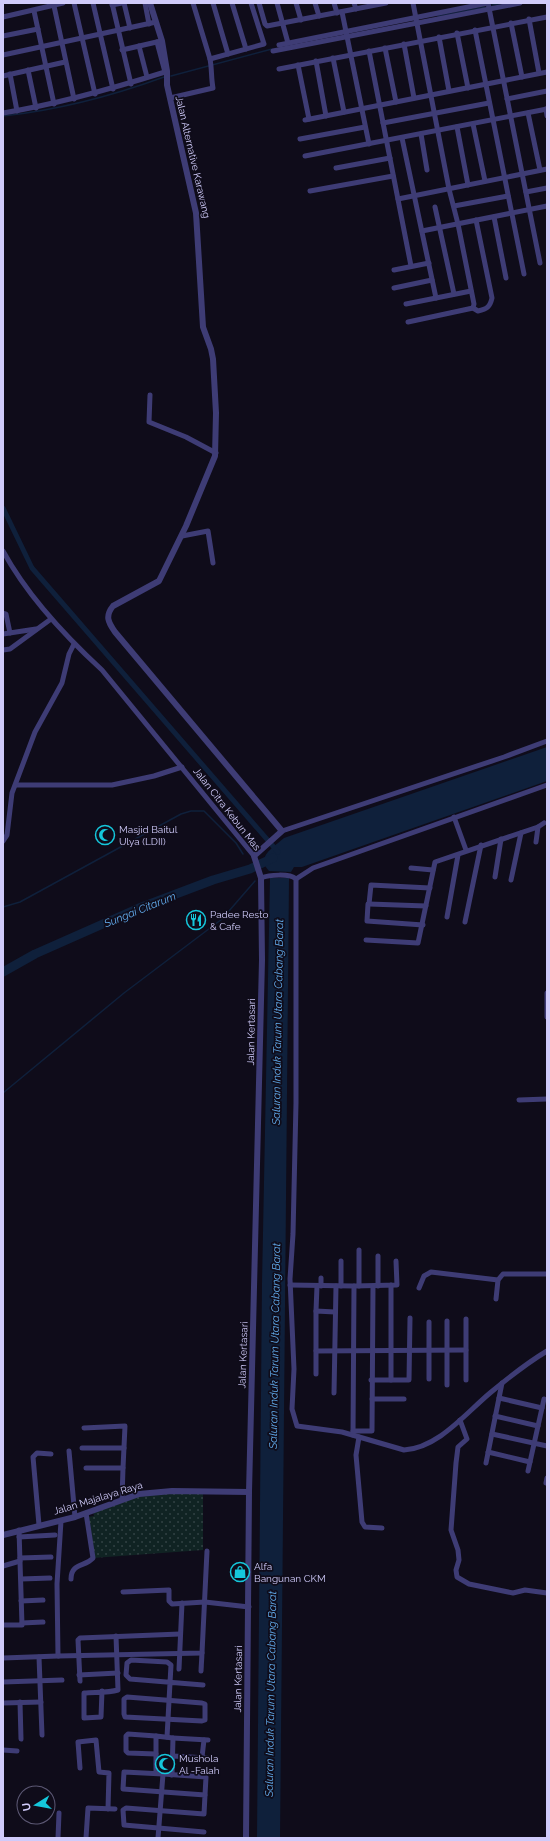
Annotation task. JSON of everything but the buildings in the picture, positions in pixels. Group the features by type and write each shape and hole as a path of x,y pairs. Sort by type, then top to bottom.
{"street":[{"path":"3,17 64,3"},
{"path":"74,3 95,94"},
{"path":"93,3 113,89"},
{"path":"130,28 123,3 112,4 131,84"},
{"path":"145,3 149,24"},
{"name":"Jalan Alternative Karawang","path":"150,3 166,60 166,82 184,152 198,222 203,326 213,359 216,453 182,536 159,581 119,602 109,611 108,620 115,632 282,831"},
{"path":"170,98 213,88 210,74 211,64 193,3"},
{"path":"213,3 228,54"},
{"path":"232,3 246,49"},
{"path":"211,64 228,54 264,44 251,3"},
{"path":"259,3 266,26 356,9 373,4 386,3"},
{"path":"276,3 288,43"},
{"path":"296,3 301,20"},
{"path":"315,3 319,16"},
{"path":"334,3 346,31 368,144"},
{"path":"354,3 356,9"},
{"path":"413,3 449,189 472,291 473,308"},
{"path":"279,45 488,3 540,263"},
{"path":"273,51 520,3"},
{"path":"54,6 74,99"},
{"path":"34,11 54,104"},
{"path":"279,69 528,19 547,17"},
{"path":"528,19 539,74"},
{"path":"3,56 156,22"},
{"path":"511,23 522,77"},
{"path":"3,36 38,29"},
{"path":"475,30 524,274"},
{"path":"457,34 468,88"},
{"path":"439,37 449,91"},
{"path":"3,113 36,108 95,94 131,84 165,72 160,41 122,50"},
{"path":"404,44 414,98"},
{"path":"139,46 147,78"},
{"path":"385,48 396,102"},
{"path":"368,51 411,266"},
{"path":"333,58 344,112"},
{"path":"316,61 326,116"},
{"path":"3,76 65,62"},
{"path":"298,65 307,120 547,72"},
{"path":"28,70 36,108"},
{"path":"10,74 17,111"},
{"path":"507,99 547,91"},
{"path":"383,123 489,103"},
{"path":"305,156 546,109 547,116"},
{"path":"528,113 540,170"},
{"path":"473,124 484,181"},
{"path":"300,139 365,127"},
{"path":"457,127 468,185"},
{"path":"421,134 427,170"},
{"path":"402,138 436,298"},
{"path":"336,168 390,158"},
{"path":"398,199 547,169"},
{"path":"310,191 393,176"},
{"path":"526,192 547,188"},
{"path":"454,206 508,196"},
{"path":"422,231 547,206"},
{"path":"435,207 454,294"},
{"path":"494,217 506,278"},
{"path":"408,322 473,308 478,311 487,308 490,305 492,298 476,220"},
{"path":"394,270 429,263"},
{"path":"394,288 432,280"},
{"path":"406,304 472,291"},
{"path":"150,395 149,422 186,437 216,453"},
{"path":"182,536 208,531 213,563"},
{"path":"3,551 14,569 52,618 74,644 102,670 182,767"},
{"path":"3,613 7,617 10,633"},
{"path":"3,650 10,649 52,618"},
{"path":"3,634 37,629"},
{"path":"3,841 6,837 6,816 11,795 35,732 62,683 69,654 74,644"},
{"path":"254,858 282,831 504,757 547,741"},
{"name":"Jalan Citra Kebun Mas","path":"16,785 112,785 154,776 182,767 254,858 260,876"},
{"path":"260,876 294,877 313,868 547,785"},
{"path":"454,817 466,850"},
{"path":"366,940 418,943 423,925 433,870 437,860 542,826"},
{"path":"536,842 542,826"},
{"path":"511,880 521,833"},
{"path":"495,877 501,839"},
{"path":"465,922 481,845"},
{"path":"447,918 458,854"},
{"path":"411,868 433,870"},
{"name":"Jalan Kertasari","path":"246,1838 249,1492 261,1035 260,876"},
{"path":"294,877 296,1142 290,1286 294,1369 292,1409 297,1426 353,1433 372,1431 371,1380 375,1286 378,1256"},
{"path":"423,925 367,921 371,885 430,888"},
{"path":"369,904 426,906"},
{"path":"547,993 547,1017"},
{"path":"518,1100 547,1099"},
{"path":"353,1433 354,1350 359,1250"},
{"path":"334,1393 335,1312 341,1261"},
{"path":"290,1286 397,1285 396,1261"},
{"path":"419,1288 424,1276 431,1272 498,1280"},
{"path":"496,1299 498,1280 503,1274 547,1274"},
{"path":"316,1374 316,1311 319,1286 322,1278"},
{"path":"391,1285 391,1380"},
{"path":"316,1311 335,1312"},
{"path":"371,1380 409,1380 410,1318"},
{"path":"466,1319 466,1380"},
{"path":"447,1321 447,1385"},
{"path":"429,1322 429,1379"},
{"path":"316,1351 466,1350"},
{"path":"353,1433 359,1437 404,1450 409,1450 430,1442 460,1420 502,1383 547,1351"},
{"path":"486,1463 502,1383"},
{"path":"499,1398 542,1408"},
{"path":"372,1399 404,1399"},
{"path":"528,1471 544,1399"},
{"path":"495,1416 538,1426"},
{"path":"460,1420 466,1439 458,1447 451,1530 458,1550 459,1560 456,1570 457,1577 469,1584 513,1593 525,1590 547,1593"},
{"path":"84,1428 125,1426 122,1468 122,1499"},
{"path":"492,1434 547,1446"},
{"path":"359,1437 356,1455 362,1522 365,1527 382,1528"},
{"path":"82,1448 124,1448"},
{"path":"69,1451 75,1517"},
{"path":"488,1452 530,1462"},
{"path":"39,1525 33,1456 37,1453 52,1454"},
{"path":"86,1468 122,1468"},
{"name":"Jalan Majalaya Raya","path":"3,1535 75,1517 139,1494 162,1491 249,1492"},
{"path":"71,1579 72,1572 75,1567 93,1558 86,1513"},
{"path":"58,1656 57,1584 61,1521"},
{"path":"19,1530 22,1623"},
{"path":"19,1537 55,1536"},
{"path":"201,1671 208,1552"},
{"path":"3,1566 20,1560 51,1557"},
{"path":"20,1580 50,1578"},
{"path":"123,1592 169,1590 170,1603 205,1602 249,1607"},
{"path":"21,1601 43,1600"},
{"path":"178,1669 182,1602"},
{"path":"3,1625 22,1625 22,1623 43,1622"},
{"path":"118,1673 79,1678 78,1640 80,1638 180,1634"},
{"path":"102,1691 101,1717 84,1718 83,1694 102,1691 118,1690 118,1654 116,1636"},
{"path":"3,1658 202,1653"},
{"path":"40,1657 42,1735"},
{"path":"167,1737 169,1681 171,1665 167,1662 131,1660 127,1663 126,1675 130,1679 169,1681 203,1685"},
{"path":"3,1682 62,1680"},
{"path":"127,1697 205,1704 206,1714 204,1721 167,1719 125,1717 124,1699 127,1697"},
{"path":"3,1702 41,1702"},
{"path":"20,1702 20,1739"},
{"path":"156,1754 128,1753 126,1751 126,1736 128,1734 206,1740 205,1758 173,1756"},
{"path":"156,1736 156,1772"},
{"path":"172,1775 173,1738"},
{"path":"80,1768 78,1742 96,1740 99,1772 109,1773 108,1809"},
{"path":"3,1750 17,1752"},
{"path":"204,1832 125,1826 123,1824 123,1810 126,1808 160,1810 204,1815 206,1777 172,1775 156,1772 124,1772 123,1789 205,1795"},
{"path":"158,1838 163,1792 163,1774"},
{"path":"86,1838 88,1809 115,1809"},
{"path":"58,1838 59,1813"}],"green space":[{"path":"139,1494 203,1494 203,1550 93,1558 88,1517 94,1516 93,1511"}],"water":[{"path":"547,747 547,781 302,867 294,867 291,872 269,871 265,866 265,857 271,849 284,838"},
{"name":"Saluran Induk Tarum Utara Cabang Barat","path":"270,878 289,878 280,1838 257,1838 262,1284"}],"waterway":[{"path":"492,5 504,3"},
{"path":"438,16 485,7"},
{"path":"171,76 272,49"},
{"path":"3,116 65,106 125,90 164,77"},
{"path":"3,508 32,568 278,852"},
{"path":"3,907 20,902 181,814 191,811 204,811 236,843 243,854"},
{"name":"Sungai Citarum","path":"3,972 35,954 139,908 213,880 250,869 273,858"},
{"path":"3,1093 124,993 222,919 255,881"}],"place":[{"name":"Masjid Baitul Ulya (LDII)","path":"105,835"},
{"name":"Padee Resto & Cafe","path":"196,920"},
{"name":"Alfa Bangunan CKM","path":"240,1572"},
{"name":"Mushola Al -Falah","path":"165,1764"}]}
